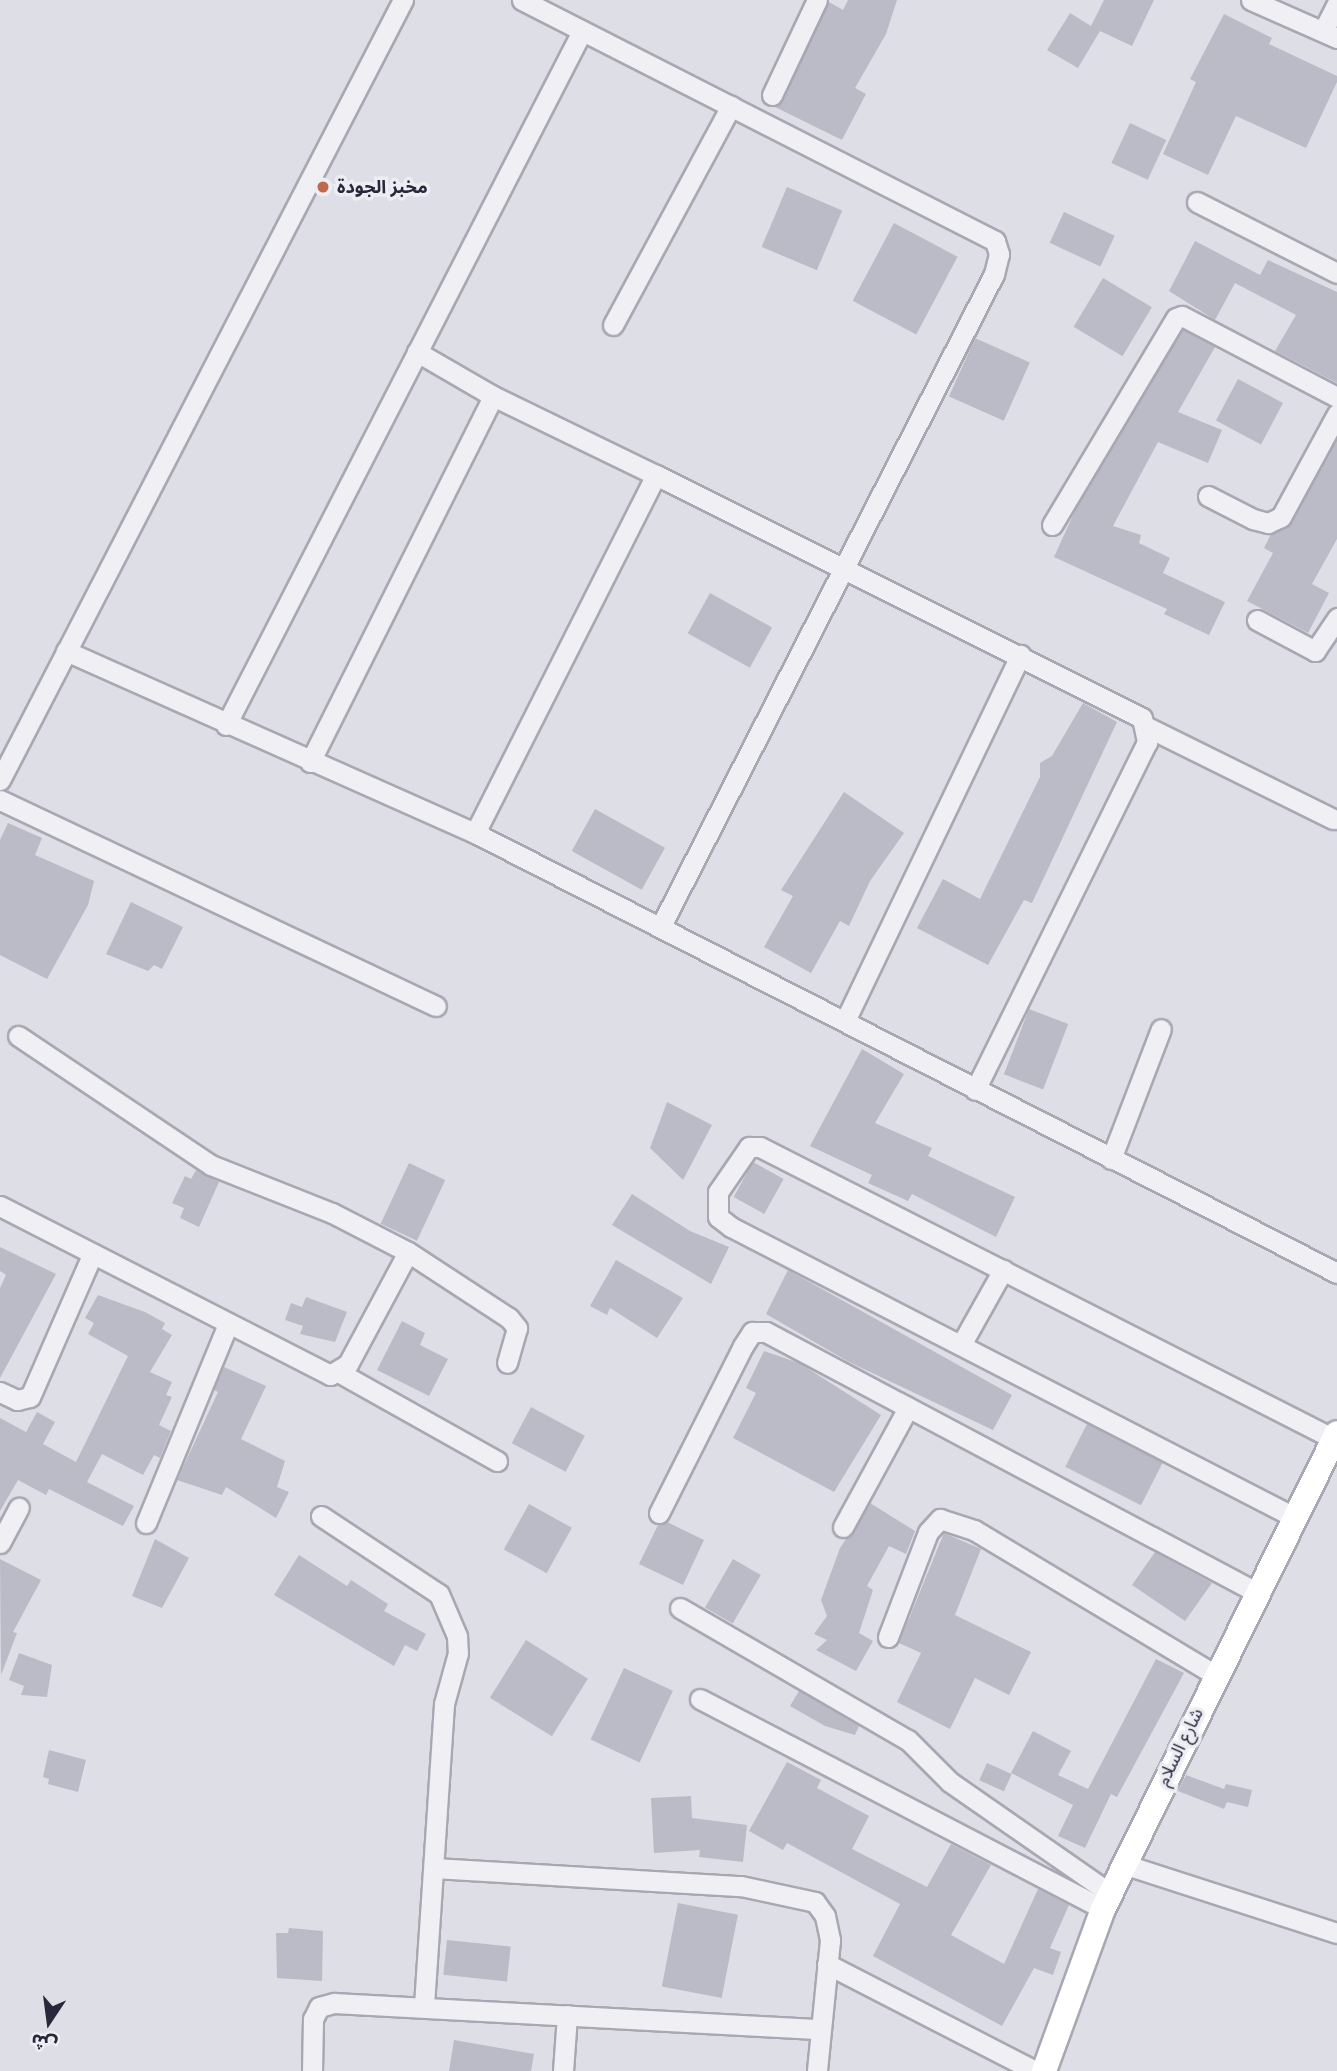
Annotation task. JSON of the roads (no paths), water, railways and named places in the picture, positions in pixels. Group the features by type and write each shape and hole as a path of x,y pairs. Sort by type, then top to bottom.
{"main road":[{"name":"شارع السلام","path":"1044,2071 1106,1901 1335,1436"}],"street":[{"path":"0,780 403,0"},
{"path":"522,0 995,241 999,254 661,926"},
{"path":"772,95 817,0"},
{"path":"1251,0 1330,35 1337,4"},
{"path":"226,725 582,31"},
{"path":"613,325 730,106"},
{"path":"1197,202 1337,273"},
{"path":"1052,525 1176,318 1182,316 1337,397"},
{"path":"417,352 493,396 844,566 1142,718 1147,727 1147,743 975,1090"},
{"path":"310,762 493,396"},
{"path":"1208,496 1268,523 1281,517 1337,414"},
{"path":"475,833 656,475"},
{"path":"1257,620 1315,651 1337,618"},
{"path":"66,651 226,725 475,833 1337,1273"},
{"path":"845,1021 1020,655"},
{"path":"1147,727 1333,819"},
{"path":"0,800 436,1006"},
{"path":"1111,1158 1161,1029"},
{"path":"18,1036 211,1165 332,1213 408,1252 509,1318 517,1328 507,1363"},
{"path":"1294,1517 962,1343 730,1227 718,1217 718,1192 749,1147 760,1147 1335,1436"},
{"path":"0,1206 319,1372 340,1373 497,1461"},
{"path":"340,1373 408,1252"},
{"path":"0,1392 18,1399 30,1397 92,1255"},
{"path":"962,1343 1003,1270"},
{"path":"146,1523 228,1324"},
{"path":"659,1513 752,1332 766,1332 1256,1592"},
{"path":"843,1527 908,1408"},
{"path":"0,1543 19,1508"},
{"path":"321,1516 439,1594 457,1636 444,1704 424,2007"},
{"path":"888,1637 928,1532 940,1519 974,1530 1215,1675"},
{"path":"680,1608 908,1740 950,1782 1106,1901"},
{"path":"700,1699 1106,1901"},
{"path":"1123,1864 1337,1933"},
{"path":"435,1868 793,1893 815,1902 825,1916 827,1964 817,2071"},
{"path":"827,1964 1035,2071"},
{"path":"312,2071 312,2028 319,2007 352,2002 820,2029"},
{"path":"563,2071 567,2015"}],"place":[{"name":"مخبز الجودة","path":"323,187"}]}
